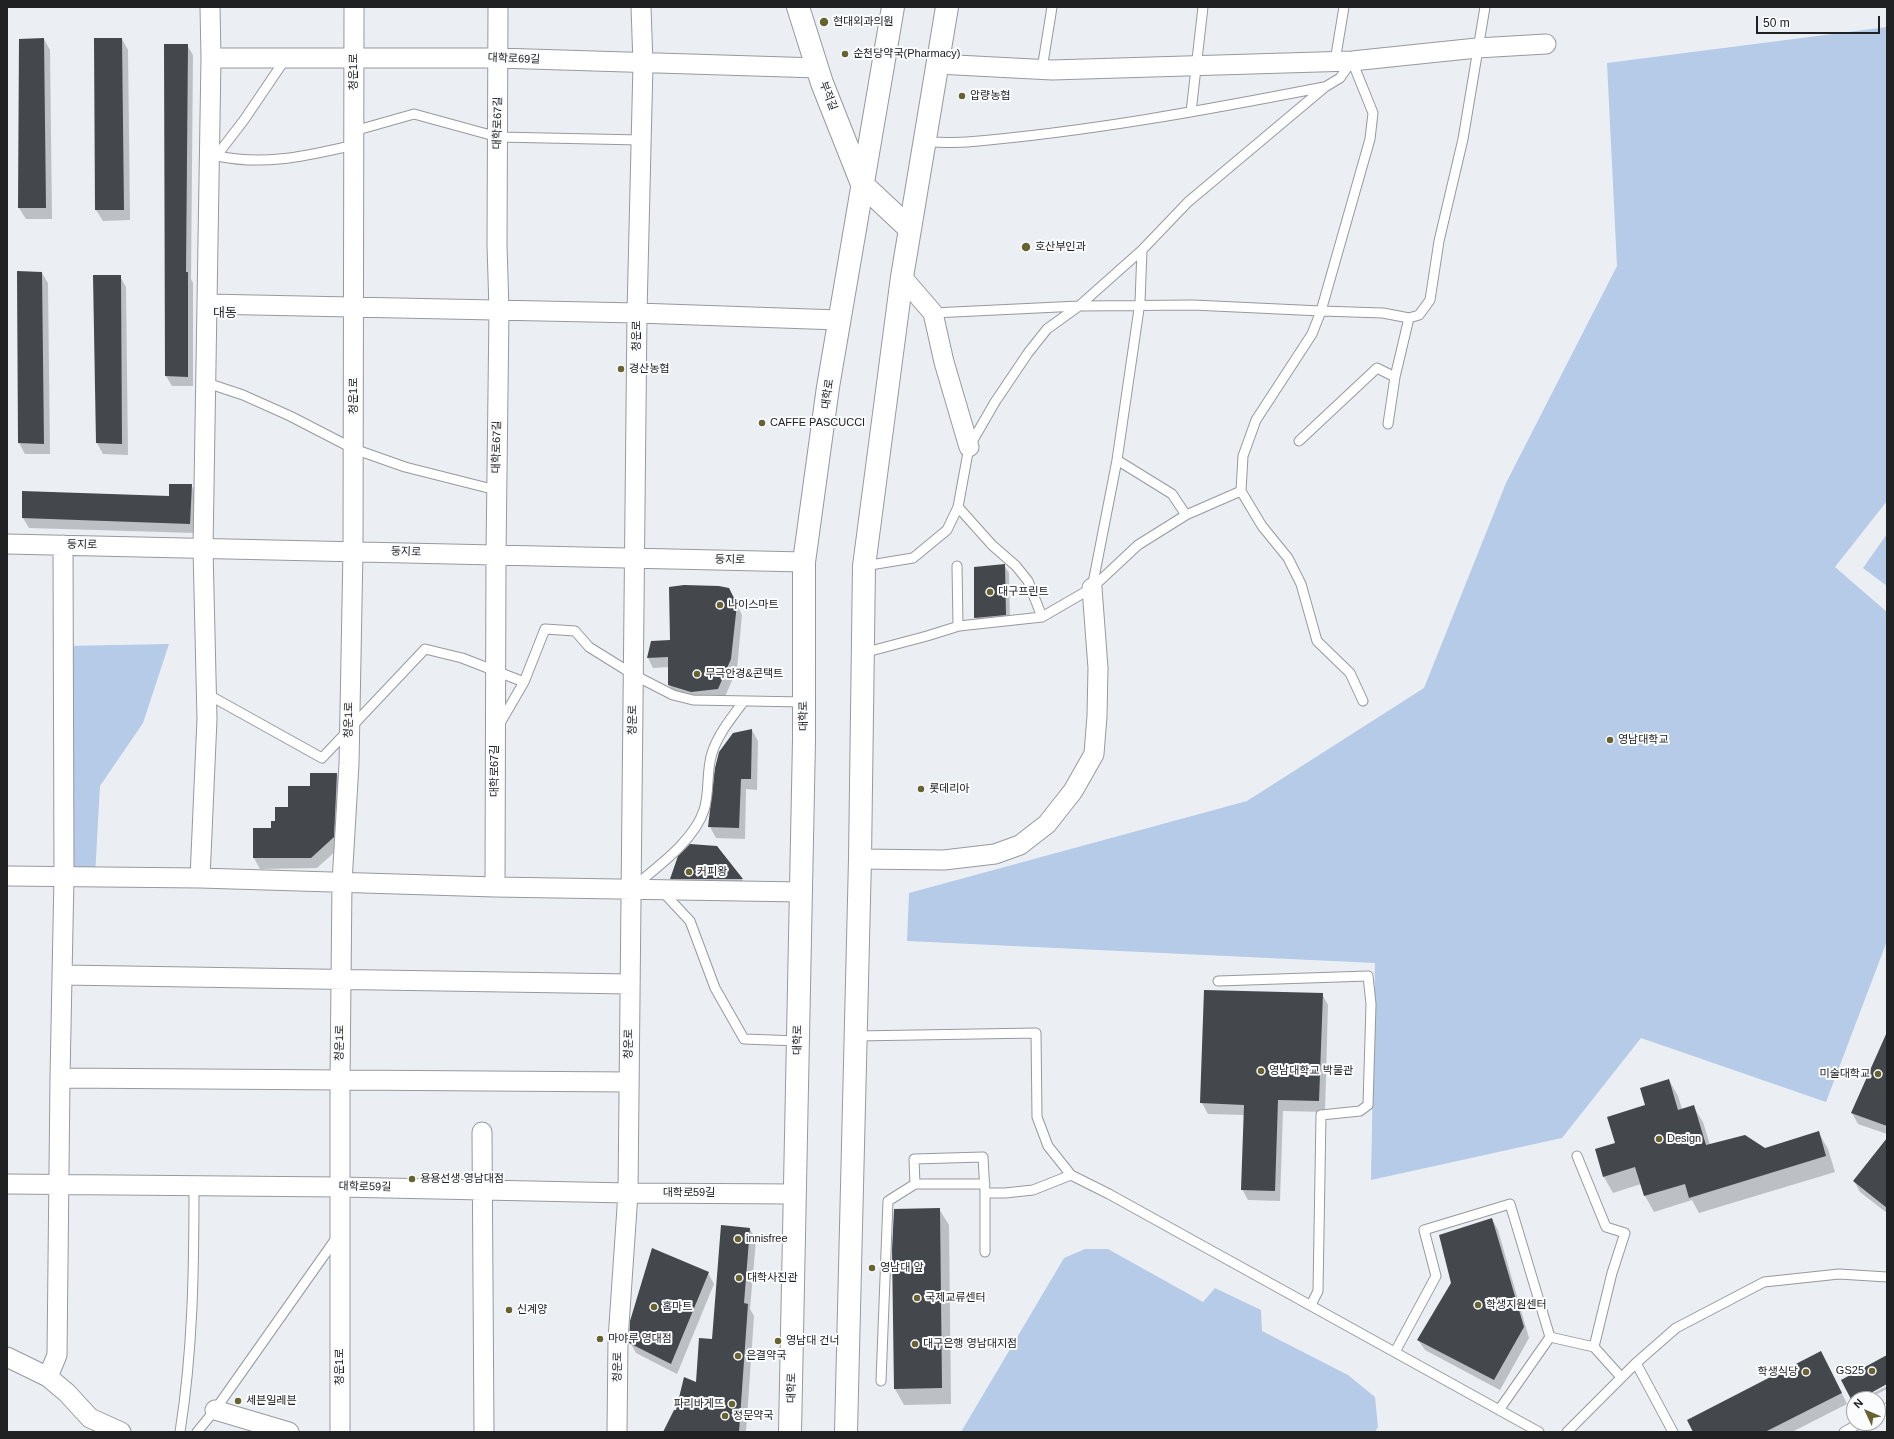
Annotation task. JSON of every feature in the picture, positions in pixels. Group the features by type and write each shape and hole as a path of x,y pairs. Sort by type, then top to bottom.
{"main road":[{"name":"부적길","path":"798,7 818,68 862,184"},
{"name":"대학로","path":"790,1432 801,892 804,702 804,562 839,320 893,7"},
{"path":"846,1432 860,859 864,566 902,277 946,7"},
{"path":"862,184 910,229"}],"street":[{"path":"200,878 207,719 203,548 207,304 213,160 210,7"},
{"name":"청운1로","path":"340,1432 339,1187 342,882 349,729 353,550 354,7"},
{"name":"대학로67길","path":"495,886 496,490 500,310 497,245 498,7"},
{"name":"청운로","path":"616,1432 618,1340 628,1193 637,313 643,64 641,7"},
{"path":"937,64 1042,70 1195,66 1343,61 1477,48 1546,44"},
{"name":"대학로69길","path":"211,58 498,58 643,64 818,68"},
{"path":"902,277 934,313 944,362 969,448"},
{"path":"207,304 637,313 839,320"},
{"name":"둥지로","path":"7,544 353,550 804,562"},
{"path":"48,1377 57,1355 58,1185 64,876 63,545"},
{"path":"860,859 944,860 995,854 1020,845 1047,824 1073,791 1094,754 1098,716 1098,668 1092,588"},
{"path":"7,876 200,878 801,892"},
{"path":"63,975 630,984"},
{"path":"60,1078 629,1082"},
{"path":"482,1132 484,1432"},
{"name":"대학로59길","path":"7,1184 339,1187 628,1193 795,1194"},
{"path":"7,1357 48,1377 67,1393 90,1418 121,1432"},
{"path":"215,1410 289,1432"}],"lane":[{"path":"1042,70 1052,7"},
{"path":"1191,112 1195,66 1203,7"},
{"path":"864,566 913,558 948,530 958,507 969,448 996,402 1028,354 1047,329 1078,306 1142,250 1188,202 1325,87 1340,78 1343,61 1344,7"},
{"path":"934,313 1078,306 1193,305 1383,313 1409,318 1419,316 1430,300 1439,241 1463,139 1485,7"},
{"path":"213,160 244,120 287,57"},
{"path":"1343,61 1373,112 1370,139 1321,311 1312,334 1256,420 1243,456 1241,491 1262,526 1288,558 1301,584 1317,641 1350,673 1363,701"},
{"path":"924,142 965,142 1056,132 1191,112 1325,87"},
{"path":"213,160 295,159 354,138 414,114 498,137 641,140"},
{"path":"1092,588 1116,460 1140,306 1142,250"},
{"path":"1388,424 1395,377 1409,318"},
{"path":"1299,441 1378,368 1395,377"},
{"path":"206,383 243,395 290,416 354,448 405,467 496,490"},
{"path":"1116,460 1172,494 1186,515"},
{"path":"863,653 958,626 1042,617 1092,588 1138,545 1186,515 1241,491"},
{"path":"958,507 992,545 1016,566 1028,581 1042,617"},
{"path":"957,566 958,626"},
{"path":"495,732 524,682 545,629 575,631 588,647 634,675 673,695 693,700 804,702"},
{"path":"207,694 322,758 425,649 462,658 524,682"},
{"path":"631,889 667,859 694,830 704,810 712,753 726,725 744,701"},
{"path":"660,889 690,921 715,988 744,1039 798,1041"},
{"path":"1218,981 1368,976 1371,1004 1368,1105 1360,1111 1321,1115 1318,1291 1311,1305"},
{"path":"856,1036 1036,1033 1037,1117 1048,1146 1071,1175 1109,1194 1539,1432"},
{"path":"915,1184 914,1159 983,1156 985,1188 985,1252"},
{"path":"1577,1156 1606,1227 1625,1233 1612,1273 1594,1347"},
{"path":"881,1381 888,1201 915,1184 985,1188 1005,1193 1033,1190 1071,1175"},
{"path":"180,1432 184,1406 194,1294 194,1186"},
{"path":"1395,1352 1436,1276 1424,1230 1510,1204 1550,1337"},
{"path":"197,1432 215,1410 340,1233"},
{"path":"1567,1432 1621,1377 1676,1328 1764,1282 1838,1274 1887,1277"},
{"path":"1550,1337 1594,1347 1621,1377"},
{"path":"1499,1410 1550,1337"},
{"path":"1636,1363 1673,1432"}],"shaded area":[{"path":"1887,27 1887,501 1835,567 1887,612 1887,941 1826,1102 1641,1038 1562,1138 1371,1180 1375,963 907,941 909,893 1247,801 1424,688 1506,483 1617,266 1607,63"},
{"path":"1887,534 1887,586 1863,568"},
{"path":"169,644 143,723 100,786 95,876 64,876 64,646"},
{"path":"1085,1249 1108,1249 1203,1302 1215,1288 1261,1310 1262,1331 1348,1375 1375,1397 1378,1427 1375,1432 961,1432 1064,1258"}],"building":[{"path":"44,38 46,208 18,208 19,39"},
{"path":"94,38 122,38 124,210 95,210"},
{"path":"164,44 188,44 186,272 188,272 188,377 165,376"},
{"path":"17,271 42,272 44,444 18,443"},
{"path":"93,275 121,275 122,444 96,443"},
{"path":"169,484 192,484 190,524 22,518 22,491 169,496"},
{"name":"대구프린트","path":"1005,564 1006,615 974,618 974,567"},
{"path":"684,585 719,586 729,588 737,604 731,659 718,689 691,692 668,685 668,657 647,658 651,641 670,640 669,587"},
{"path":"752,729 751,779 741,779 739,828 708,827 715,768 719,752 733,733"},
{"path":"310,773 337,773 334,837 311,858 253,858 253,828 271,828 271,821 275,821 275,807 288,807 288,786 310,786"},
{"path":"690,844 717,846 743,879 670,879 678,856"},
{"name":"영남대학교 박물관","path":"1204,990 1323,993 1319,1101 1278,1100 1275,1191 1241,1190 1244,1105 1200,1103"},
{"name":"미술대학교","path":"1887,1032 1887,1126 1851,1113"},
{"name":"Design","path":"1669,1079 1678,1110 1694,1105 1706,1145 1745,1135 1765,1148 1819,1131 1826,1156 1689,1198 1685,1184 1644,1196 1635,1167 1603,1177 1595,1149 1615,1143 1607,1117 1645,1105 1640,1088"},
{"path":"1887,1138 1887,1208 1853,1181"},
{"name":"국제교류센터","path":"940,1208 942,1388 894,1389 892,1250 894,1209"},
{"name":"학생지원센터","path":"1492,1218 1524,1327 1494,1380 1417,1340 1451,1283 1439,1235"},
{"path":"721,1225 750,1228 744,1303 748,1304 739,1432 663,1432 674,1410 676,1410 684,1377 696,1382 699,1338 712,1339"},
{"path":"652,1248 709,1272 671,1364 629,1343 630,1321"},
{"name":"학생식당","path":"1821,1351 1842,1393 1765,1432 1693,1432 1687,1420"},
{"name":"GS25","path":"1887,1355 1887,1384 1874,1391 1847,1391 1841,1380"}],"place":[{"name":"현대외과의원","path":"824,22"},
{"name":"순천당약국(Pharmacy)","path":"845,54"},
{"name":"압량농협","path":"962,96"},
{"name":"호산부인과","path":"1026,247"},
{"name":"경산농협","path":"621,369"},
{"name":"CAFFE PASCUCCI","path":"762,423"},
{"name":"대구프린트","path":"990,592"},
{"name":"나이스마트","path":"720,605"},
{"name":"무극안경&콘택트","path":"697,674"},
{"name":"영남대학교","path":"1610,740"},
{"name":"롯데리아","path":"921,789"},
{"name":"커피왕","path":"689,872"},
{"name":"영남대학교 박물관","path":"1261,1071"},
{"name":"미술대학교","path":"1878,1074"},
{"name":"Design","path":"1659,1139"},
{"name":"용용선생 영남대점","path":"412,1179"},
{"name":"innisfree","path":"738,1239"},
{"name":"영남대 앞","path":"872,1268"},
{"name":"대학사진관","path":"739,1278"},
{"name":"국제교류센터","path":"917,1298"},
{"name":"학생지원센터","path":"1478,1305"},
{"name":"홈마트","path":"654,1307"},
{"name":"신계양","path":"509,1310"},
{"name":"마야루 영대점","path":"600,1339"},
{"name":"영남대 건너","path":"778,1341"},
{"name":"대구은행 영남대지점","path":"915,1344"},
{"name":"은결약국","path":"738,1356"},
{"name":"GS25","path":"1872,1371"},
{"name":"학생식당","path":"1806,1372"},
{"name":"세븐일레븐","path":"238,1401"},
{"name":"파리바게뜨","path":"732,1404"},
{"name":"정문약국","path":"725,1416"}],"district":[{"name":"대동","path":"225,313"}]}
